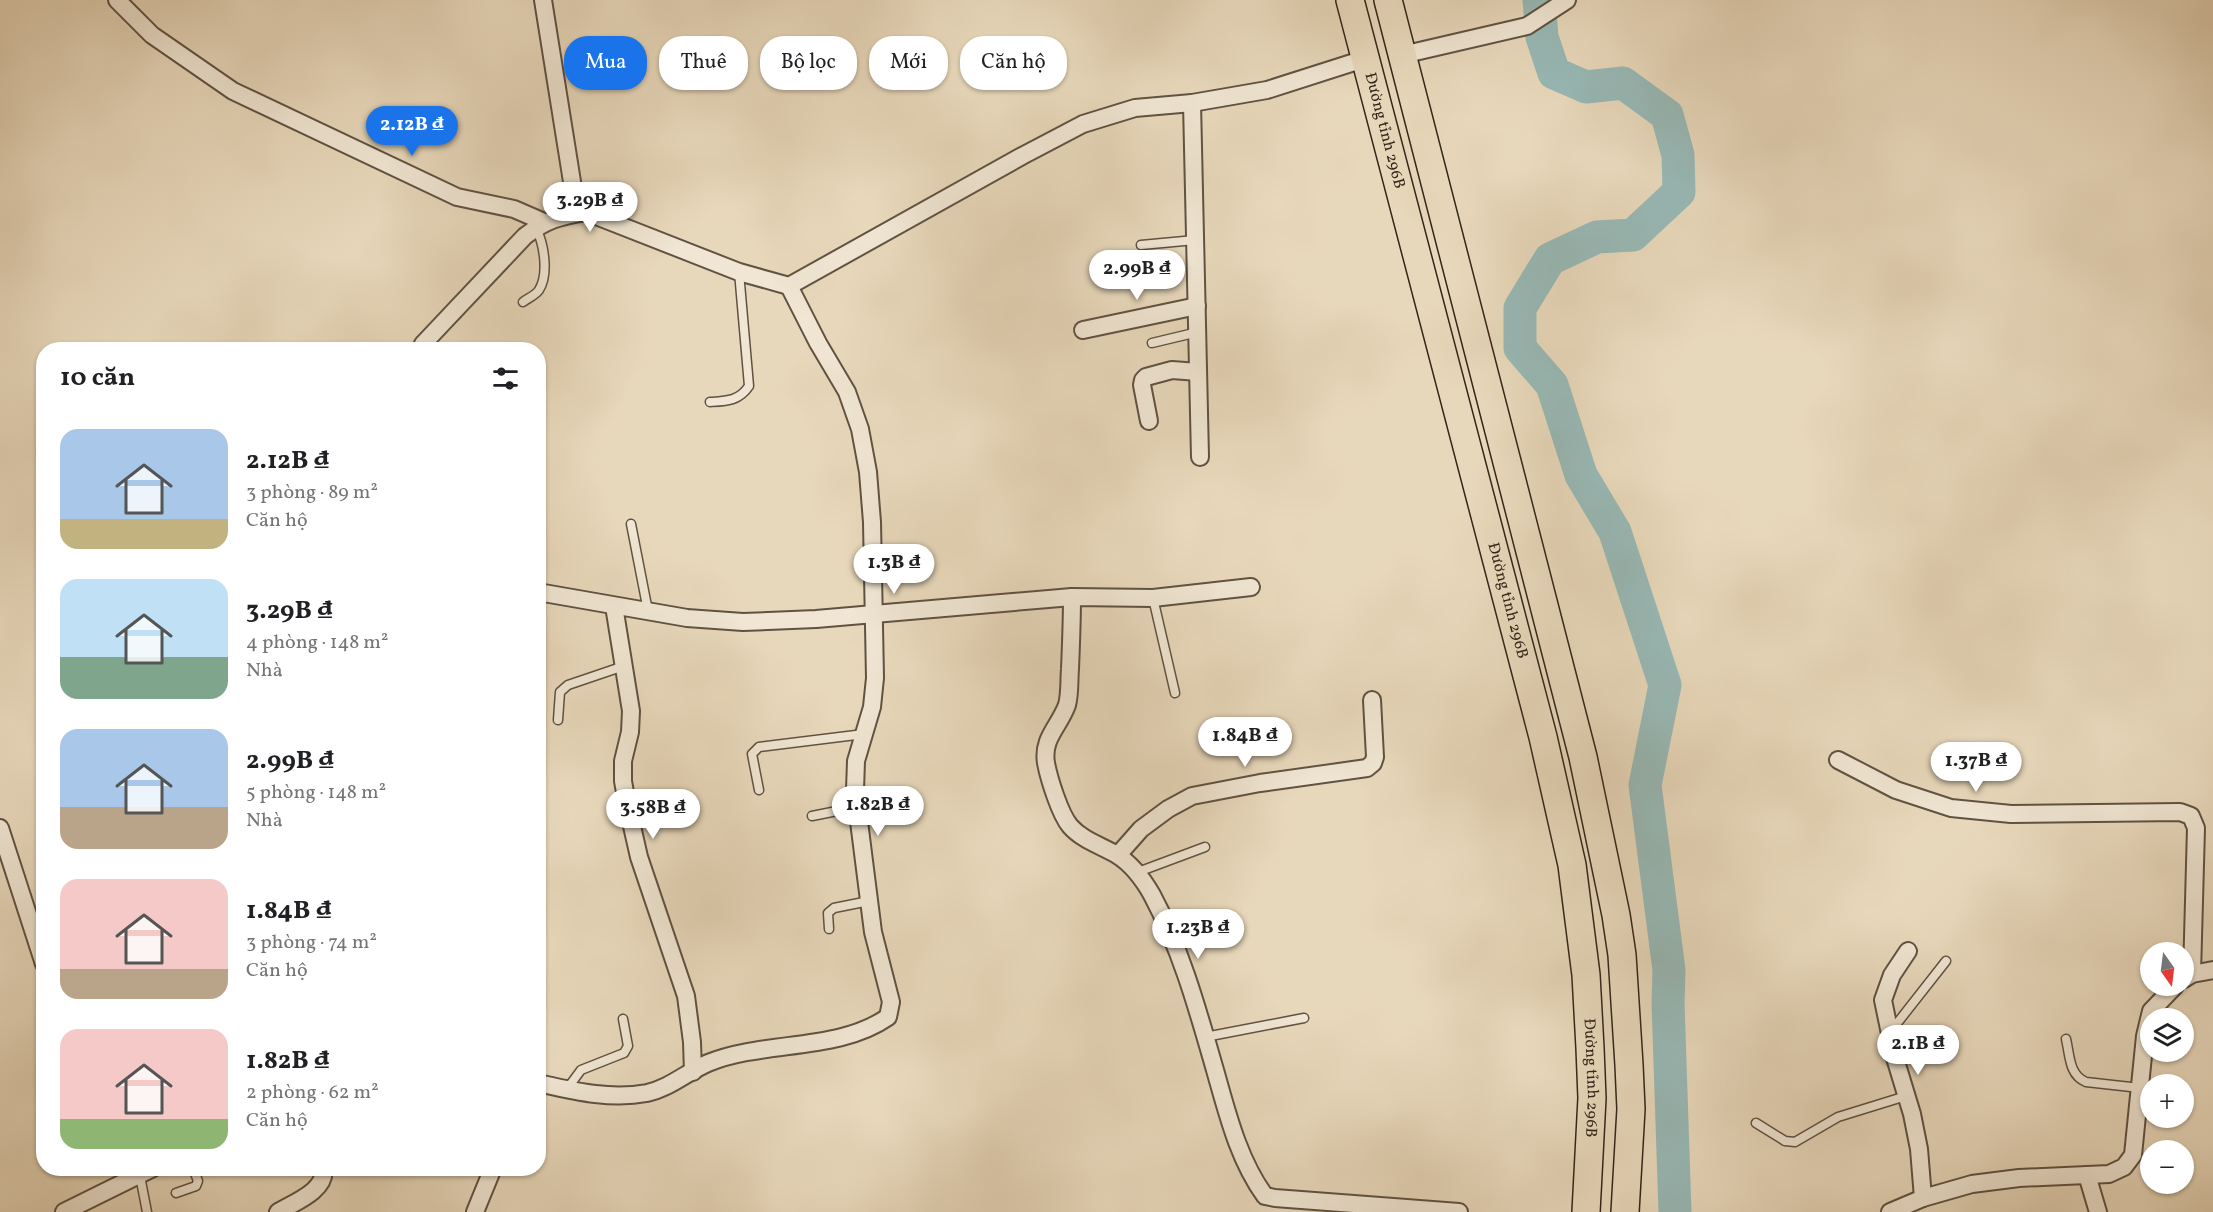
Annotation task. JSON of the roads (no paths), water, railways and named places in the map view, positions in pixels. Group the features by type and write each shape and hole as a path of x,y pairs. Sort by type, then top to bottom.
{"main road":[{"name":"Đường tỉnh 296B","path":"1350,0 1543,737 1572,865 1586,975 1590,1048 1592,1098 1586,1212"},
{"name":"Đường tỉnh 296B","path":"1388,0 1583,758 1616,915 1622,955 1629,1065 1630,1109 1625,1212"}],"street":[{"path":"117,0 152,35 233,91 457,197 514,209 540,225"},
{"path":"543,0 578,213"},
{"path":"1402,55 1527,26 1567,0"},
{"path":"425,342 525,236 540,225 562,216 586,212 739,272 789,286 1083,124 1135,108 1192,103 1267,90 1364,59"},
{"path":"1192,103 1200,458"},
{"path":"546,1085 615,1096 647,1093 670,1085 707,1063 765,1048 812,1044 833,1039 877,1024 888,1017 891,1002 873,932 855,790 856,761 872,707 875,678 872,522 868,472 860,429 847,392 818,344 789,286"},
{"path":"1083,330 1197,306"},
{"path":"1149,421 1143,380 1172,370 1198,372"},
{"path":"546,593 687,618 743,622 816,619 1072,597 1153,598 1251,587"},
{"path":"1072,597 1068,703 1050,734 1044,750 1047,766 1062,812 1071,827 1089,841 1118,855 1138,872 1165,920 1205,1037 1236,1140 1258,1186 1265,1196 1275,1198 1459,1212"},
{"path":"614,606 631,711 630,732 623,761 623,781 642,866 686,996 693,1072"},
{"path":"1118,855 1141,829 1168,809 1192,796 1260,783 1367,768 1373,763 1375,757 1372,700"},
{"path":"1838,760 1896,790 1951,808 2011,814 2180,812 2191,816 2196,828 2190,942"},
{"path":"0,828 36,939"},
{"path":"1908,951 1892,975 1883,1000 1889,1034 1919,1149 1923,1198"},
{"path":"2194,975 2213,970"},
{"path":"2141,1074 2145,1036 2151,1011 2165,996"},
{"path":"1890,1212 1923,1198 1972,1184 2019,1178 2109,1174 2124,1167 2133,1155 2140,1088"},
{"path":"2087,1175 2098,1212"},
{"path":"64,1212 138,1176"},
{"path":"278,1212 320,1186 324,1176"},
{"path":"475,1212 490,1176"}],"lane":[{"path":"523,302 538,292 542,284 544,265 540,225"},
{"path":"1141,245 1195,240"},
{"path":"710,402 731,400 743,395 749,386 739,272"},
{"path":"1152,343 1197,332"},
{"path":"631,524 648,611"},
{"path":"1153,598 1175,693"},
{"path":"558,720 560,692 568,685 624,666"},
{"path":"759,790 752,754 759,747 864,734"},
{"path":"812,816 857,807"},
{"path":"1138,872 1205,847"},
{"path":"829,929 828,914 834,908 869,901"},
{"path":"1165,920 1230,922"},
{"path":"1889,1034 1946,961"},
{"path":"1205,1037 1304,1018"},
{"path":"567,1089 581,1070 624,1053 628,1046 623,1019"},
{"path":"2066,1040 2073,1070 2079,1079 2086,1082 2140,1088"},
{"path":"1756,1123 1785,1141 1795,1142 1838,1117 1906,1096"},
{"path":"146,1176 147,1212"},
{"path":"176,1193 196,1186 198,1181 196,1176"}],"waterway":[{"path":"1539,0 1542,37 1554,73 1586,87 1623,83 1667,115 1678,155 1679,192 1633,235 1597,237 1550,259 1520,308 1520,348 1552,385 1581,475 1615,532 1665,685 1645,785 1669,970 1668,1003 1675,1212"}]}
